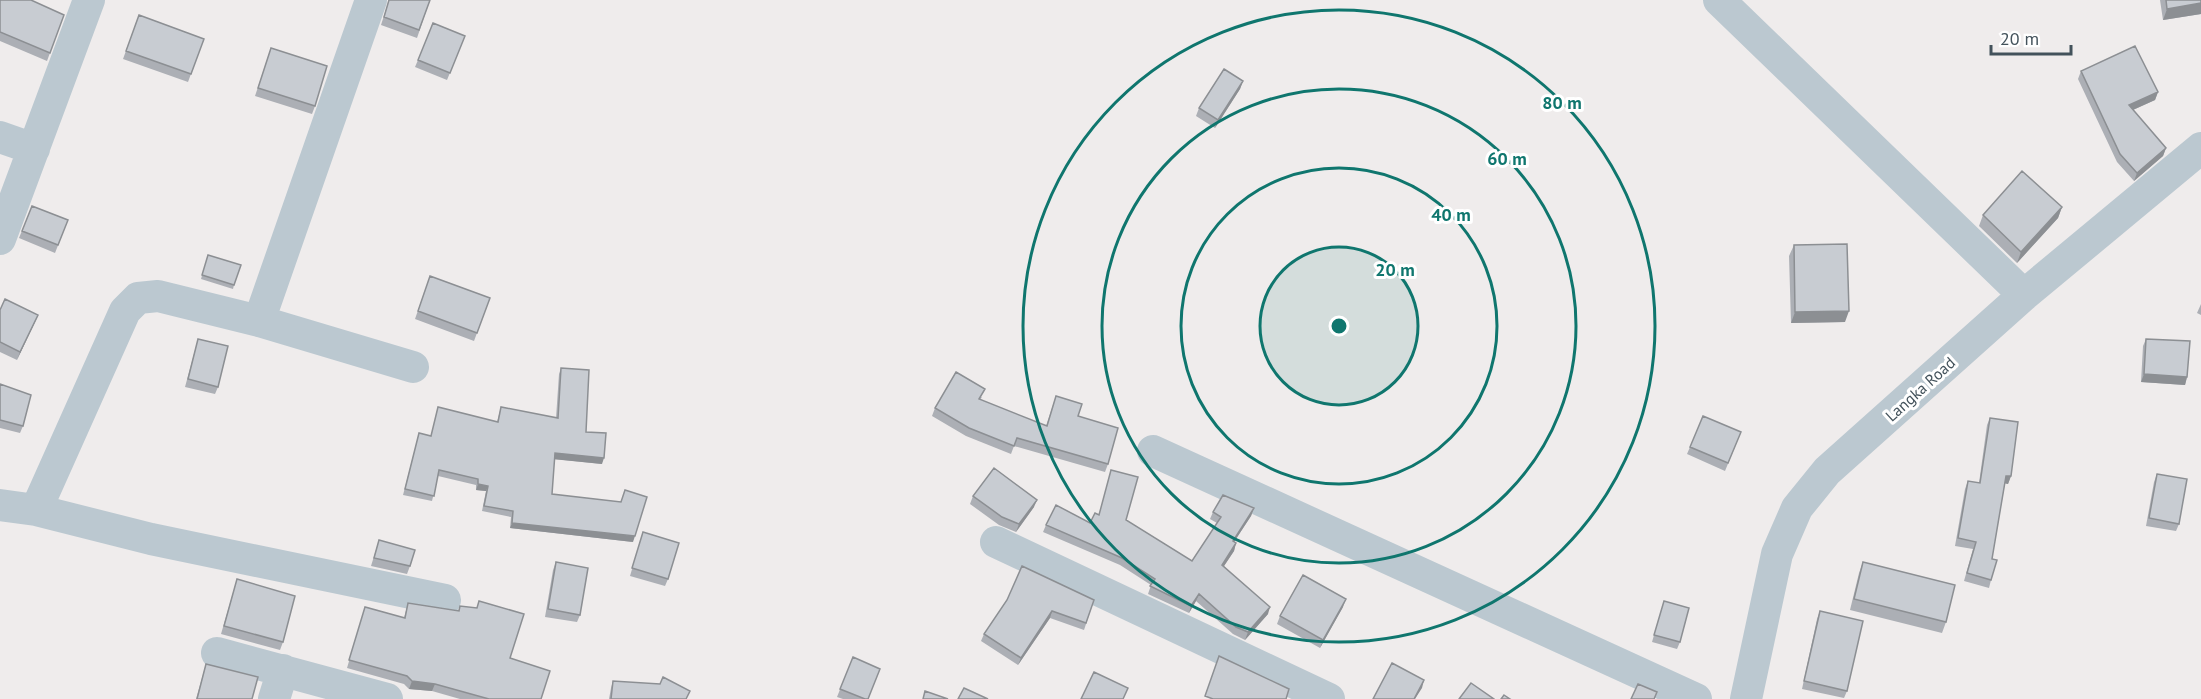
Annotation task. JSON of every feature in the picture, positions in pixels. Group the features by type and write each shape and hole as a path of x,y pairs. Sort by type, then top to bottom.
{"street":[{"path":"0,239 89,0"},
{"path":"260,321 371,0"},
{"path":"1719,0 2024,295"},
{"path":"0,137 34,149"},
{"name":"Langka Road","path":"1746,699 1777,554 1797,508 1827,471 2024,295 2201,148"},
{"path":"36,510 125,311 138,298 158,296 260,321 413,366"},
{"path":"1153,451 1696,699"},
{"path":"0,505 36,510 151,539 445,600"},
{"path":"996,542 1329,699"},
{"path":"217,652 279,685 387,699"}],"building":[{"path":"0,0 31,0 64,15 50,53 0,32"},
{"path":"389,0 430,0 419,30 384,17"},
{"path":"2166,0 2201,0 2201,3 2167,9"},
{"path":"139,15 204,39 191,74 126,51"},
{"path":"433,23 465,36 450,73 418,60"},
{"path":"2135,46 2158,92 2129,105 2166,148 2137,173 2120,154 2081,71"},
{"path":"271,48 327,66 315,106 258,88"},
{"path":"1224,69 1243,81 1218,120 1199,108"},
{"path":"2022,171 2062,207 2021,252 1983,215"},
{"path":"32,206 68,220 58,245 22,231"},
{"path":"1847,244 1849,311 1795,312 1794,245"},
{"path":"208,255 241,265 234,285 202,275"},
{"path":"430,276 490,298 477,333 418,311"},
{"path":"5,299 38,315 20,352 0,342 0,310"},
{"path":"198,339 228,346 218,387 188,379"},
{"path":"2146,339 2190,341 2187,377 2144,374"},
{"path":"561,368 589,370 586,432 606,433 604,458 555,453 552,494 621,502 625,490 647,497 635,536 512,523 513,511 484,506 488,486 478,484 478,479 439,470 434,496 405,489 419,433 431,436 438,407 498,422 501,407 558,418"},
{"path":"956,372 985,389 979,399 1047,426 1056,396 1082,404 1078,416 1118,428 1108,464 1017,438 1014,446 969,428 935,408"},
{"path":"0,384 31,395 23,426 0,420"},
{"path":"1703,416 1741,432 1728,463 1690,447"},
{"path":"1990,418 2018,422 2011,476 2006,476 1992,559 1997,560 1991,580 1967,573 1976,542 1958,538 1968,481 1980,483"},
{"path":"994,468 1037,500 1019,524 1002,517 973,496"},
{"path":"1111,470 1138,477 1126,520 1192,561 1221,517 1213,512 1223,495 1254,508 1233,541 1236,543 1222,565 1270,607 1248,632 1236,627 1199,594 1191,606 1150,586 1155,579 1122,558 1046,525 1056,505 1090,523 1095,513 1099,515"},
{"path":"2157,474 2187,479 2179,524 2149,518"},
{"path":"643,532 679,543 668,579 632,568"},
{"path":"379,540 415,550 410,566 374,558"},
{"path":"556,562 588,568 580,615 548,609"},
{"path":"1863,562 1955,585 1946,622 1854,599"},
{"path":"1022,566 1094,600 1086,623 1052,611 1021,658 984,634 1007,600"},
{"path":"1303,575 1346,599 1323,640 1280,616"},
{"path":"237,579 295,596 283,642 224,626"},
{"path":"479,601 524,614 510,658 550,671 541,699 489,699 435,684 412,681 407,676 349,660 365,607 405,618 408,603 459,611 460,606 477,608"},
{"path":"1664,601 1689,608 1680,642 1654,635"},
{"path":"1820,611 1863,621 1847,691 1804,681"},
{"path":"1219,656 1289,689 1286,699 1213,699 1205,696"},
{"path":"853,657 880,669 868,699 840,689"},
{"path":"1392,663 1424,680 1414,699 1373,699"},
{"path":"206,664 258,677 252,699 197,699"},
{"path":"1094,672 1128,688 1123,699 1081,699"},
{"path":"663,677 690,691 686,699 611,699 613,681 660,684"},
{"path":"1471,683 1494,699 1459,699"},
{"path":"1638,684 1657,692 1654,699 1631,699"},
{"path":"964,688 988,699 958,699"},
{"path":"925,691 948,699 923,699"}]}
